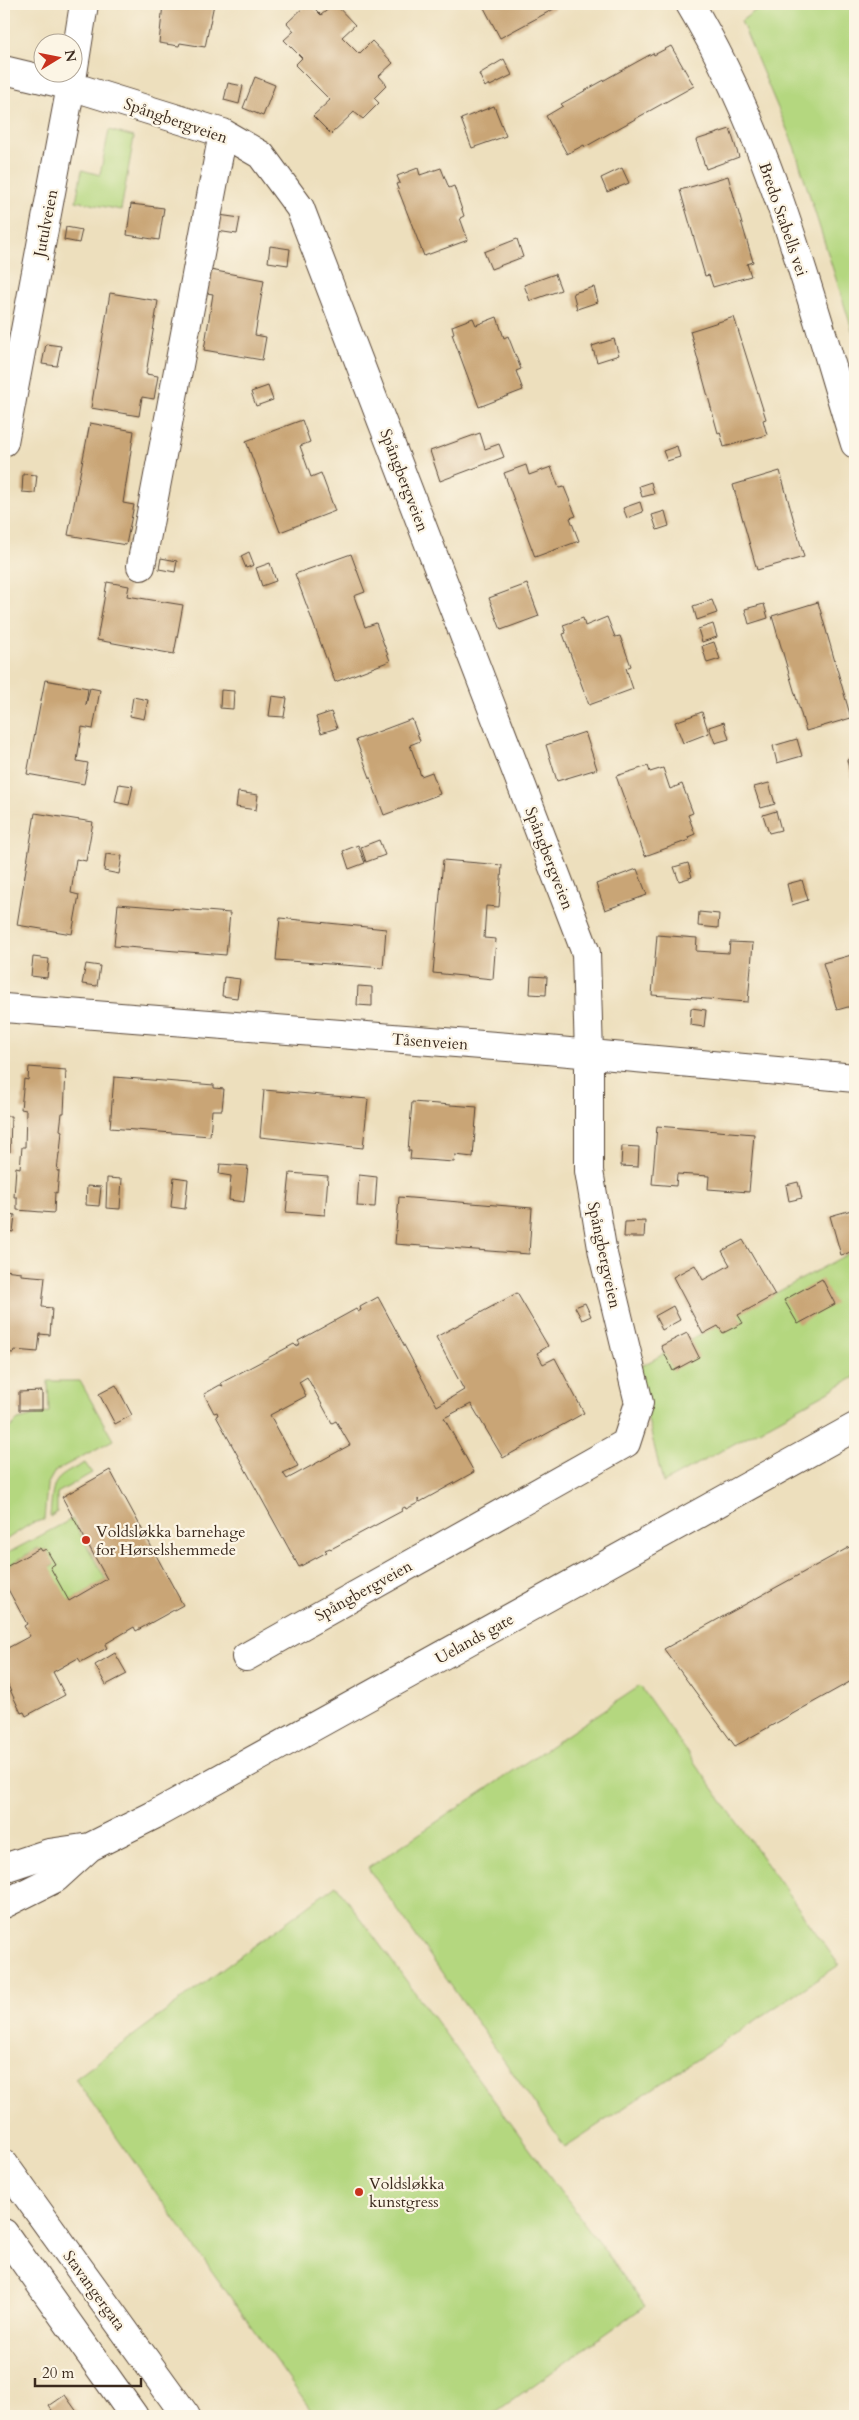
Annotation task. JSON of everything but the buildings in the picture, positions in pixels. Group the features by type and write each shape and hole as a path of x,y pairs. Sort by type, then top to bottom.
{"street":[{"name":"Jutulveien","path":"4,442 71,86 84,4"},
{"name":"Bredo Stabells vei","path":"690,4 706,30 744,110 788,225 855,444"},
{"name":"Spångbergveien","path":"4,70 71,86 223,133 261,155 300,208 586,953 589,1055 589,1170 602,1254 639,1403 626,1443 246,1656"},
{"path":"141,566 223,133"},
{"name":"Tåsenveien","path":"4,1008 855,1078"},
{"name":"Uelands gate","path":"4,1904 56,1878 90,1847 154,1815 855,1427"},
{"name":"Uelands gate","path":"4,1868 49,1853 90,1847"},
{"name":"Stavangergata","path":"4,2164 186,2416"},
{"path":"4,2233 134,2416"}],"green space":[{"path":"764,4 855,4 855,339 794,146 741,21"},
{"path":"109,130 134,137 121,210 76,201 82,170 100,175"},
{"path":"855,1250 855,1377 663,1483 636,1369"},
{"path":"48,1381 80,1381 113,1440 55,1471 47,1485 44,1520 32,1523 4,1541 4,1434 18,1420 49,1412"},
{"path":"85,1463 92,1473 57,1493 57,1512 50,1517 53,1488 56,1482 66,1473"},
{"path":"72,1519 106,1580 68,1602 49,1568 54,1565 46,1549 40,1552 38,1548 4,1568 4,1555"},
{"path":"640,1686 839,1965 565,2147 368,1868"},
{"name":"Voldsløkka kunstgress","path":"336,1885 645,2306 490,2416 315,2416 75,2079"}],"place":[{"name":"Voldsløkka barnehage for Hørselshemmede","path":"86,1540"},
{"name":"Voldsløkka kunstgress","path":"359,2192"}]}
